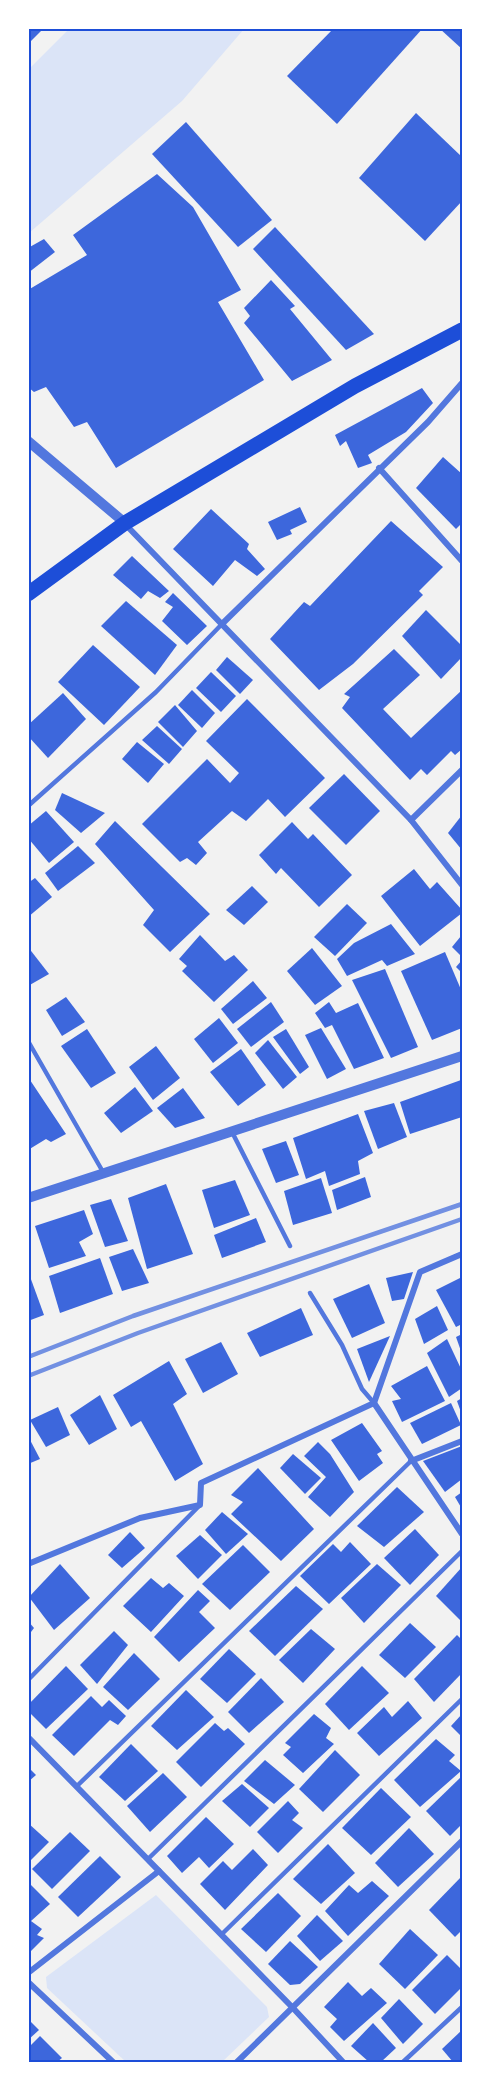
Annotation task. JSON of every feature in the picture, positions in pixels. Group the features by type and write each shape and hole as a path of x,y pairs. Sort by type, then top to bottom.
{"main road":[{"path":"28,594 124,523 355,386 462,330"}],"street":[{"path":"222,624 428,422 462,383"},
{"path":"28,441 124,523 411,820 462,885"},
{"path":"379,468 462,561"},
{"path":"411,820 462,770"},
{"path":"28,1198 462,1056"},
{"path":"28,1564 140,1518 200,1505 201,1484 375,1403 420,1272 462,1254"},
{"path":"375,1403 411,1461 462,1534"},
{"path":"411,1461 462,1441"},
{"path":"28,1737 343,2062"},
{"path":"237,2062 462,1841"},
{"path":"28,1973 159,1871"},
{"path":"28,1982 113,2062"}],"lane":[{"path":"28,806 156,692 222,624"},
{"path":"28,1041 103,1172"},
{"path":"232,1132 290,1246"},
{"path":"310,1293 342,1345 362,1389 375,1403"},
{"path":"77,1786 411,1461"},
{"path":"28,1680 200,1505"},
{"path":"148,1859 462,1551"},
{"path":"222,1935 462,1699"},
{"path":"403,2062 462,2007"}],"shaded area":[{"path":"69,29 244,29 182,101 29,233 29,69"},
{"path":"156,1895 267,2007 269,2017 222,2062 126,2062 47,1988 46,1977"}],"building":[{"path":"28,28 44,28 28,44"},
{"path":"334,28 423,28 337,124 287,76"},
{"path":"439,28 462,28 462,49"},
{"path":"416,113 462,157 462,201 425,241 359,178"},
{"path":"186,122 272,220 238,247 152,154"},
{"path":"157,174 193,207 241,290 218,302 264,380 116,468 87,422 74,427 46,387 34,392 28,387 28,290 87,255 73,235"},
{"path":"275,227 374,334 346,350 253,249"},
{"path":"44,239 55,252 28,273 28,248"},
{"path":"271,280 295,306 290,309 332,360 292,381 244,323 250,316 244,308"},
{"path":"422,388 433,403 406,432 368,455 372,463 358,468 346,441 340,446 335,435"},
{"path":"443,457 462,474 462,523 456,529 416,488"},
{"path":"300,507 307,522 290,530 292,534 277,540 268,522"},
{"path":"211,509 249,544 247,549 265,569 257,576 235,560 213,586 173,549"},
{"path":"391,521 443,567 419,591 423,595 353,664 319,690 270,639 304,602 310,606"},
{"path":"132,556 169,591 160,598 148,591 141,599 113,575"},
{"path":"173,593 207,626 187,645 162,621 173,607 165,602"},
{"path":"126,601 177,645 155,675 101,626"},
{"path":"426,610 462,646 462,657 441,679 402,636"},
{"path":"93,645 140,687 104,725 58,682"},
{"path":"394,649 420,675 383,709 411,738 462,690 462,749 455,755 451,751 427,775 421,769 410,780 342,708 350,697 344,694"},
{"path":"227,657 253,680 240,694 216,670"},
{"path":"211,672 236,696 221,712 196,688"},
{"path":"192,690 215,713 202,728 178,705"},
{"path":"63,693 86,719 48,758 28,736 28,725"},
{"path":"247,699 325,778 285,817 268,799 246,821 232,811 198,842 207,853 196,865 187,858 180,862 142,824 207,759 230,783 239,773 206,741"},
{"path":"175,705 197,731 183,747 158,722"},
{"path":"157,726 182,749 169,764 142,740"},
{"path":"137,742 164,764 148,783 122,759"},
{"path":"344,774 380,811 346,845 309,808"},
{"path":"62,793 105,813 81,833 55,810"},
{"path":"46,811 74,842 49,863 28,838 28,826"},
{"path":"462,815 462,850 448,833"},
{"path":"115,821 210,914 170,952 143,925 154,910 95,844"},
{"path":"292,822 308,839 313,834 352,875 319,907 281,868 276,874 259,855"},
{"path":"78,846 95,863 58,891 45,873"},
{"path":"414,869 430,889 437,882 462,910 462,913 420,946 381,896"},
{"path":"35,878 52,897 28,917 28,883"},
{"path":"252,886 268,902 244,925 226,910"},
{"path":"347,904 367,923 335,956 314,937"},
{"path":"391,924 415,954 387,966 382,960 347,976 337,959 354,943"},
{"path":"200,935 225,961 234,955 248,970 214,1002 182,971 187,966 179,959"},
{"path":"461,936 462,938 462,957 452,947"},
{"path":"28,947 49,974 28,986"},
{"path":"312,948 342,986 315,1005 287,971"},
{"path":"445,952 462,992 462,1028 432,1040 401,971"},
{"path":"462,960 462,973 456,967"},
{"path":"385,969 418,1047 391,1058 352,980"},
{"path":"253,981 267,998 233,1024 221,1009"},
{"path":"66,997 85,1022 62,1036 46,1010"},
{"path":"271,1002 284,1022 251,1047 237,1029"},
{"path":"329,1002 336,1013 358,1003 384,1058 354,1069 332,1025 325,1028 315,1013"},
{"path":"219,1018 238,1043 213,1063 194,1039"},
{"path":"321,1028 346,1069 327,1079 305,1035"},
{"path":"87,1029 116,1073 91,1088 61,1046"},
{"path":"286,1029 309,1067 300,1074 273,1037"},
{"path":"268,1040 297,1077 283,1089 255,1053"},
{"path":"156,1046 180,1078 153,1100 129,1067"},
{"path":"241,1049 266,1085 238,1106 210,1072"},
{"path":"28,1077 66,1134 51,1142 46,1139 28,1150"},
{"path":"461,1080 462,1117 410,1134 400,1102"},
{"path":"135,1087 153,1111 121,1133 104,1113"},
{"path":"183,1088 205,1118 175,1128 157,1108"},
{"path":"394,1103 407,1137 378,1149 364,1111"},
{"path":"358,1114 373,1153 358,1161 360,1174 329,1186 325,1171 306,1179 293,1138"},
{"path":"286,1141 299,1175 276,1183 262,1149"},
{"path":"365,1177 371,1197 337,1210 332,1190"},
{"path":"321,1178 332,1213 293,1225 284,1191"},
{"path":"235,1180 250,1215 214,1228 202,1190"},
{"path":"166,1184 193,1254 147,1269 128,1198"},
{"path":"111,1199 128,1241 105,1247 90,1205"},
{"path":"84,1210 93,1234 79,1242 86,1256 49,1268 35,1226"},
{"path":"256,1218 266,1242 222,1258 214,1235"},
{"path":"133,1249 149,1283 122,1291 109,1257"},
{"path":"100,1258 113,1294 60,1313 49,1276"},
{"path":"28,1271 44,1315 28,1321"},
{"path":"413,1272 404,1299 392,1301 386,1278"},
{"path":"462,1277 462,1324 456,1327 436,1290"},
{"path":"369,1284 385,1323 352,1338 333,1299"},
{"path":"437,1306 448,1330 424,1344 415,1319"},
{"path":"301,1308 313,1335 260,1357 247,1333"},
{"path":"462,1334 462,1354 456,1337"},
{"path":"390,1336 369,1382 357,1349"},
{"path":"447,1339 462,1371 462,1388 449,1397 427,1353"},
{"path":"221,1342 238,1374 203,1393 185,1359"},
{"path":"169,1361 187,1394 173,1404 203,1464 175,1481 141,1421 131,1427 113,1395"},
{"path":"427,1366 445,1401 402,1422 392,1401 401,1399 391,1386"},
{"path":"100,1395 117,1429 89,1445 70,1415"},
{"path":"462,1398 462,1415 457,1401"},
{"path":"451,1403 461,1425 422,1444 410,1423"},
{"path":"58,1407 70,1435 46,1447 30,1420"},
{"path":"362,1423 382,1451 377,1454 383,1463 359,1481 331,1440"},
{"path":"28,1436 40,1459 28,1464"},
{"path":"318,1442 330,1454 354,1492 330,1517 308,1497 326,1477 304,1456"},
{"path":"462,1446 462,1479 445,1492 423,1461"},
{"path":"293,1454 321,1478 305,1494 280,1468"},
{"path":"258,1468 314,1529 281,1561 231,1514 243,1502 231,1495"},
{"path":"397,1487 424,1512 384,1547 357,1526"},
{"path":"462,1492 462,1509 455,1497"},
{"path":"222,1512 248,1534 226,1554 205,1530"},
{"path":"415,1529 439,1555 410,1585 384,1558"},
{"path":"130,1532 145,1548 122,1568 108,1555"},
{"path":"200,1535 222,1555 198,1579 176,1556"},
{"path":"350,1542 371,1564 329,1604 300,1576 333,1544 341,1552"},
{"path":"243,1545 270,1572 230,1610 202,1584"},
{"path":"60,1564 90,1598 54,1630 29,1597"},
{"path":"377,1564 401,1585 364,1623 341,1598"},
{"path":"462,1567 462,1622 436,1596"},
{"path":"151,1578 163,1588 169,1583 184,1596 151,1632 123,1606"},
{"path":"296,1586 323,1609 275,1656 249,1631"},
{"path":"198,1590 210,1601 199,1612 215,1628 179,1662 154,1637"},
{"path":"28,1621 34,1628 28,1636"},
{"path":"410,1623 436,1647 405,1678 379,1655"},
{"path":"311,1629 335,1649 303,1683 279,1660"},
{"path":"114,1631 128,1645 97,1684 80,1665"},
{"path":"457,1635 462,1640 462,1673 434,1702 414,1679"},
{"path":"229,1649 256,1674 227,1703 200,1679"},
{"path":"134,1653 160,1679 128,1710 103,1687"},
{"path":"66,1666 88,1689 46,1729 28,1711 28,1705"},
{"path":"362,1666 389,1693 349,1730 325,1704"},
{"path":"261,1678 284,1702 249,1733 228,1712"},
{"path":"186,1690 214,1717 177,1750 151,1726"},
{"path":"91,1696 102,1707 109,1700 126,1716 118,1725 110,1720 74,1756 52,1735"},
{"path":"408,1701 422,1718 379,1756 357,1733 384,1707 392,1717"},
{"path":"314,1714 331,1728 326,1738 334,1744 303,1773 283,1755 291,1747 285,1743"},
{"path":"462,1714 462,1737 451,1726"},
{"path":"215,1723 224,1731 228,1728 245,1744 201,1787 176,1762"},
{"path":"436,1739 455,1755 449,1761 461,1771 420,1807 394,1780"},
{"path":"131,1744 158,1771 125,1801 99,1777"},
{"path":"335,1750 360,1775 323,1812 299,1789"},
{"path":"265,1760 295,1785 274,1804 244,1781"},
{"path":"28,1767 36,1775 28,1782"},
{"path":"163,1773 187,1797 150,1832 127,1806"},
{"path":"462,1776 462,1824 450,1836 426,1811"},
{"path":"242,1784 269,1808 250,1827 222,1801"},
{"path":"381,1788 411,1817 371,1855 342,1828"},
{"path":"288,1801 299,1813 292,1820 303,1828 278,1853 257,1832"},
{"path":"206,1817 234,1844 209,1868 199,1857 182,1873 167,1856"},
{"path":"28,1823 49,1842 30,1861 28,1860"},
{"path":"409,1828 434,1854 398,1887 375,1863"},
{"path":"70,1832 90,1851 52,1889 32,1869"},
{"path":"328,1844 355,1873 321,1904 293,1879"},
{"path":"253,1849 268,1865 225,1910 200,1884 223,1861 232,1870"},
{"path":"100,1856 121,1877 78,1917 58,1897"},
{"path":"462,1876 462,1930 455,1937 429,1910"},
{"path":"372,1881 389,1896 348,1936 325,1911 349,1885 358,1893"},
{"path":"28,1882 50,1904 31,1921 42,1929 37,1935 44,1938 28,1954"},
{"path":"278,1893 301,1916 266,1952 241,1929"},
{"path":"317,1915 343,1941 320,1961 297,1936"},
{"path":"410,1929 438,1955 405,1989 379,1964"},
{"path":"290,1941 318,1967 300,1984 290,1985 268,1964"},
{"path":"447,1955 462,1970 462,1987 435,2014 412,1990"},
{"path":"348,1982 362,1996 371,1988 387,2003 344,2041 330,2027 337,2019 324,2007"},
{"path":"399,1999 423,2024 403,2044 381,2018"},
{"path":"28,2019 39,2030 28,2040"},
{"path":"373,2023 396,2048 381,2062 369,2062 351,2046"},
{"path":"462,2030 462,2062 453,2062 442,2049"},
{"path":"40,2036 62,2058 57,2062 28,2062 28,2048"}],"railway":[{"path":"28,1357 133,1316 462,1204"},
{"path":"28,1376 138,1333 462,1219"}]}
